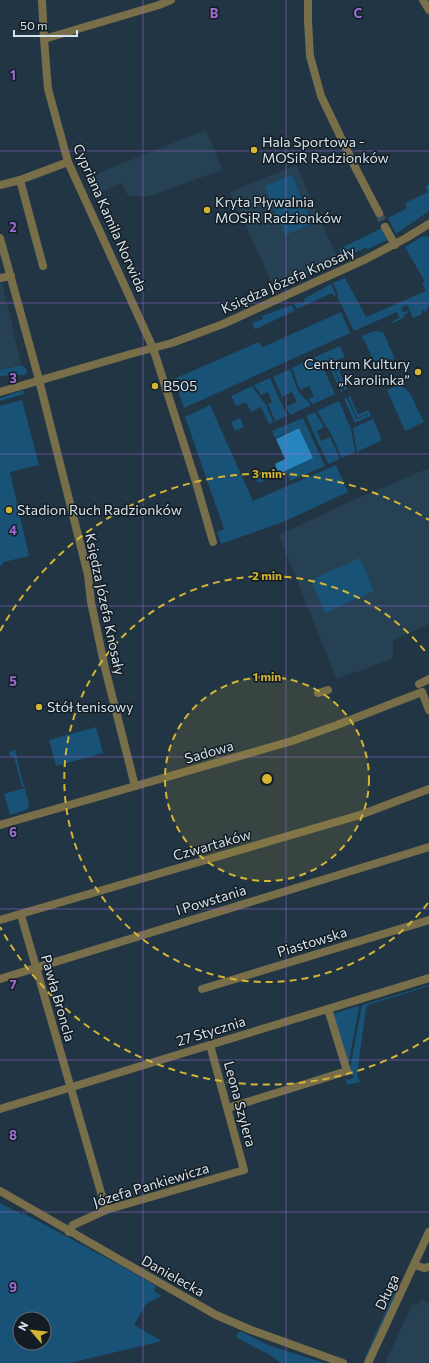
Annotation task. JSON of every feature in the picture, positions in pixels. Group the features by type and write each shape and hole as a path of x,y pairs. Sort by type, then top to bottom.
{"street":[{"name":"Cypriana Kamila Norwida","path":"42,0 48,89 68,162 153,348"},
{"path":"44,39 159,5 171,0"},
{"path":"308,0 310,56 319,88 357,171 379,213"},
{"path":"422,0 429,10"},
{"path":"0,185 20,180 68,162"},
{"path":"20,180 44,266"},
{"name":"Księdza Józefa Knosały","path":"0,392 172,343 223,324 331,276 394,245 429,224"},
{"path":"385,227 394,245"},
{"path":"0,238 38,380"},
{"path":"0,278 11,276"},
{"path":"153,348 195,479 213,542"},
{"name":"Księdza Józefa Knosały","path":"38,380 88,574 91,602 102,653 135,786"},
{"path":"419,684 429,679"},
{"path":"318,693 328,690"},
{"name":"Sadowa","path":"0,825 292,741 337,726 422,692 429,710"},
{"name":"Czwartaków","path":"0,920 360,815 429,789"},
{"name":"I Powstania","path":"0,978 429,847"},
{"name":"Pawła Broncla","path":"21,915 106,1210"},
{"name":"Piastowska","path":"202,989 429,920"},
{"name":"27 Stycznia","path":"0,1109 429,978"},
{"path":"228,1108 346,1071 328,1009"},
{"name":"Leona Szylera","path":"210,1045 244,1170"},
{"name":"Józefa Pankiewicza","path":"69,1232 73,1225 106,1210 244,1170"},
{"name":"Danielecka","path":"0,1191 69,1232 216,1315 252,1330 343,1363"},
{"name":"Długa","path":"368,1363 429,1232"},
{"path":"414,1265 424,1268 429,1267"}],"shaded area":[{"path":"206,130 222,170 147,197 128,196 122,183 95,195 90,183 101,172"},
{"path":"296,165 339,261 275,290 230,192"},
{"path":"292,175 312,224 285,235 265,186"},
{"path":"429,184 429,211 396,234 388,218 407,208 405,203 428,192 425,186"},
{"path":"382,228 387,240 343,258 342,261 339,249"},
{"path":"423,236 429,237 429,306 425,313 424,310 421,311 422,314 413,318 407,305 401,308 403,312 407,311 408,313 404,315 405,317 393,323 391,322 399,318 397,312 354,331 337,298 338,294 333,283 345,278 366,317 426,291 422,284 425,282 405,247"},
{"path":"2,282 21,364 0,370 0,283"},
{"path":"331,284 336,295 334,296 332,293 297,309 294,304 299,302 300,304 305,301 304,299"},
{"path":"292,305 294,311 260,328 254,329 252,323 263,319 262,316"},
{"path":"341,312 350,333 184,408 174,379 259,342 263,347"},
{"path":"375,331 383,332 395,359 391,359 376,365 362,336"},
{"path":"340,346 345,357 325,365 313,358"},
{"path":"311,359 323,367 335,394 313,404 308,399 314,396 309,386 300,390 292,368"},
{"path":"347,360 349,367 339,371 347,389 344,390 335,370 345,365 344,362"},
{"path":"343,362 344,365 334,369 343,391 341,392 330,368"},
{"path":"21,365 26,369 27,372 25,375 0,376 0,370"},
{"path":"290,369 298,391 311,405 290,415 286,407 297,402 292,392 282,397 273,377"},
{"path":"270,378 287,416 275,421 268,404 272,402 268,392 261,395 254,385"},
{"path":"400,384 410,393 424,422 405,431 387,390"},
{"path":"252,386 266,405 273,422 269,424 261,407 251,412 246,402 236,406 231,396"},
{"path":"23,390 24,394 0,401 0,398"},
{"path":"350,396 358,414 369,410 371,416 368,417 367,414 357,418 348,397"},
{"path":"347,398 356,419 367,415 368,417 355,423 344,399"},
{"path":"22,400 39,465 10,472 29,556 4,562 0,567 0,406"},
{"path":"339,401 351,429 355,452 342,458 332,436 317,411"},
{"path":"210,405 253,501 336,465 348,492 283,522 221,544 217,532 224,529 185,417"},
{"path":"315,412 324,427 317,431 321,441 330,437 340,459 328,464 306,416"},
{"path":"240,418 244,427 235,431 231,422"},
{"path":"303,418 325,466 290,481 286,471 313,458 299,428 275,438 272,431"},
{"path":"373,419 382,440 357,452 353,428"},
{"path":"299,428 313,458 279,474 275,464 285,459 276,439"},
{"path":"429,468 429,624 393,640 393,659 336,679 279,535 351,501"},
{"path":"263,470 268,479 258,483 254,474"},
{"path":"360,558 374,591 325,613 311,580"},
{"path":"96,727 103,753 56,766 49,740"},
{"path":"15,750 24,787 22,787 14,757 10,756 9,752"},
{"path":"25,788 29,805 28,809 10,815 4,794"},
{"path":"429,985 368,1005 366,1009 357,1075 360,1082 347,1085 345,1078 349,1080 354,1077 349,1074 362,1005"},
{"path":"358,1006 359,1008 348,1065 332,1014"},
{"path":"0,1203 21,1214 23,1213 125,1268 156,1286 154,1291 162,1296 147,1303 134,1325 162,1341 70,1363 0,1363"},
{"path":"394,1293 395,1295 364,1359"},
{"path":"421,1299 429,1303 429,1363 385,1363 413,1303 418,1305"},
{"path":"240,1331 268,1345 324,1363 281,1363 270,1355 239,1339 236,1336"}],"tunnel":[{"path":"379,213 385,227"}],"place":[{"name":"Hala Sportowa - MOSiR Radzionków","path":"254,150"},
{"name":"Kryta Pływalnia MOSiR Radzionków","path":"207,210"},
{"name":"Centrum Kultury „Karolinka”","path":"418,372"},
{"name":"B505","path":"155,386"},
{"name":"Stadion Ruch Radzionków","path":"9,510"},
{"name":"Stół tenisowy","path":"39,707"}]}
